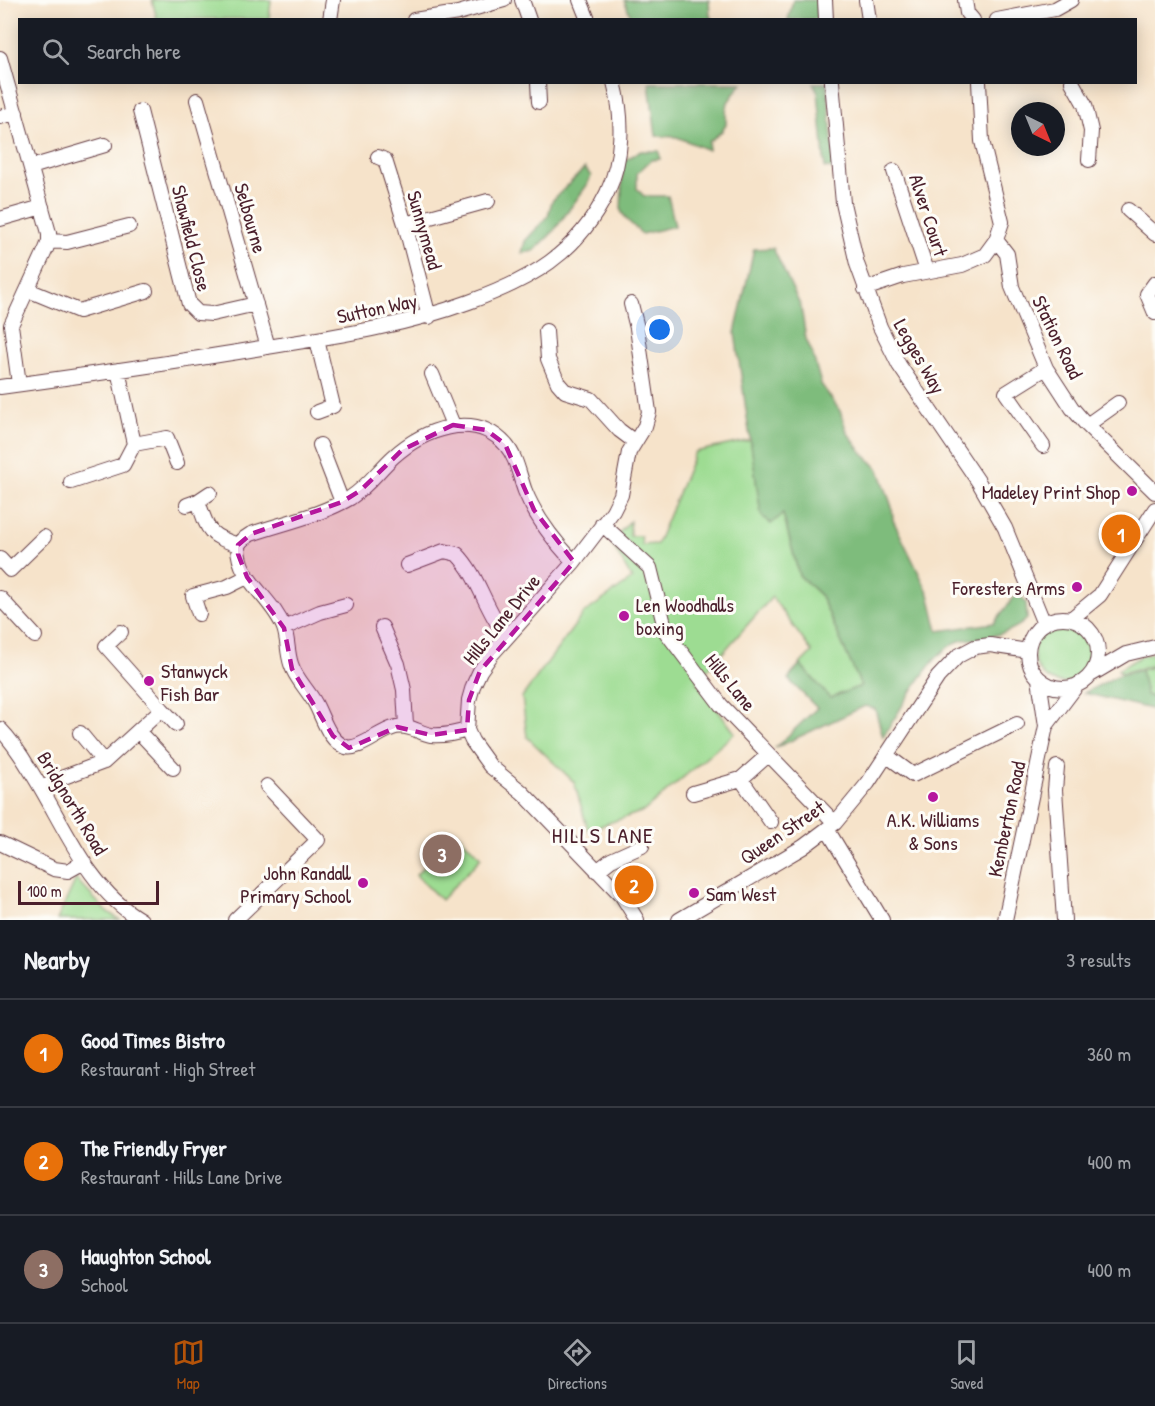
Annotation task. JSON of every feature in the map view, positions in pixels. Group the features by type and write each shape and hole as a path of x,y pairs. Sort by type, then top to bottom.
{"street":[{"path":"330,18 333,0"},
{"path":"421,18 457,7 504,0"},
{"path":"522,0 528,18"},
{"path":"580,0 587,18"},
{"path":"825,0 826,18"},
{"path":"866,0 869,18"},
{"path":"965,0 967,12 972,18"},
{"path":"1017,18 1057,14 1071,0"},
{"path":"0,58 49,233 49,241 28,290 5,326 19,384"},
{"path":"538,84 539,102"},
{"name":"Sutton Way","path":"0,387 380,329 429,317 510,286 558,257 589,225 600,206 616,172 621,122 614,84"},
{"name":"Legges Way","path":"832,84 843,203 865,289 880,327 899,365 978,482 1005,528 1044,624"},
{"path":"865,289 903,276 962,265 985,255 996,240 1002,222 982,141 979,84"},
{"path":"1073,84 1085,105 1095,144 1089,159"},
{"name":"Selbourne","path":"197,99 268,347"},
{"name":"Shawfield Close","path":"140,111 189,304 198,313 212,314 256,304"},
{"path":"0,117 16,113"},
{"path":"31,167 105,145"},
{"name":"Sunnymead","path":"378,157 385,160 405,224 429,317"},
{"name":"Alver Court","path":"894,171 927,272"},
{"path":"405,224 488,201"},
{"path":"0,219 42,207"},
{"path":"1128,210 1155,234"},
{"path":"49,241 67,242 129,226"},
{"name":"Station Road","path":"996,240 1007,254 1012,287 1046,368 1072,408 1155,492"},
{"path":"1155,283 1147,294 1155,313"},
{"path":"28,290 79,311 146,291"},
{"name":"Hills Lane Drive","path":"467,730 467,713 473,686 480,671 574,562 617,504 624,487 629,452 647,419 649,405 631,304"},
{"path":"546,332 548,359 558,383 566,391 591,399 619,430 635,442"},
{"path":"317,340 333,406 317,412"},
{"path":"1043,446 1006,393 1046,368"},
{"path":"71,482 123,465 134,444 118,370"},
{"path":"432,374 453,425"},
{"path":"1087,425 1118,403"},
{"path":"574,562 554,540 534,510 516,462 505,444 495,434 486,430 453,425 427,434 402,450 361,490 342,502 251,534 238,545 239,561 247,577 273,609 284,628 292,669 315,703 324,724 338,742 349,748 356,747 387,729 406,726 430,735 467,730 490,766 522,792 622,896 637,920"},
{"path":"134,444 167,438 177,463"},
{"path":"320,445 342,502"},
{"path":"198,500 207,527 212,534 238,545"},
{"path":"1071,619 1100,595 1155,509"},
{"name":"Hills Lane","path":"602,524 650,568 666,632 721,705 831,826 882,920"},
{"path":"0,560 10,570 44,537"},
{"path":"407,565 444,551 457,554 484,594 487,605 501,629 508,636"},
{"path":"199,614 193,596 227,587 247,577"},
{"path":"0,598 35,636"},
{"path":"284,628 320,612 346,605"},
{"path":"1092,674 1097,664 1097,644 1093,635 1083,624 1071,619 1057,619 1044,624 1037,630 1028,651 1029,662 1039,679 1058,688 1077,686 1092,674 1126,654 1155,647"},
{"path":"382,627 398,664 404,690 406,726"},
{"path":"121,632 106,646 176,724"},
{"path":"1097,644 1126,654"},
{"name":"Queen Street","path":"679,920 803,847 831,826 852,805 938,677 958,656 975,646 990,645 1028,651"},
{"name":"Kemberton Road","path":"1005,920 1046,726 1039,679"},
{"name":"Kemberton Road","path":"1046,726 1077,686"},
{"path":"42,789 56,780 104,762 162,709"},
{"path":"886,755 913,776 1017,724"},
{"name":"Bridgnorth Road","path":"0,729 16,747 84,862 108,894 141,920"},
{"path":"138,731 173,768"},
{"path":"80,733 104,762"},
{"path":"693,794 741,779 768,755"},
{"path":"1057,767 1055,790 1064,920"},
{"path":"741,779 771,822"},
{"path":"235,920 318,840 267,786"},
{"path":"0,843 54,869 68,871 84,862"},
{"path":"597,871 611,860 642,846"}],"highlighted area":[{"path":"453,425 486,430 505,444 534,510 574,562 480,671 469,700 467,730 431,735 397,727 349,748 333,736 292,669 284,628 247,577 238,554 238,545 251,534 342,502 361,490 402,450"}],"green space":[{"path":"152,0 271,0 269,18 157,18"},
{"path":"624,0 709,0 711,18 632,18"},
{"path":"793,0 818,0 820,18 788,18"},
{"path":"649,84 741,84 728,102 726,125 709,142 708,150 677,137 656,136"},
{"path":"814,84 827,84 835,169 825,168 818,92"},
{"path":"641,151 659,151 660,159 651,160 637,173 637,189 644,196 668,196 675,226 642,234 621,211 623,161"},
{"path":"585,168 591,176 587,185 553,232 534,251 522,253 525,241 548,216 552,201"},
{"path":"773,248 801,307 806,339 821,384 840,411 847,432 879,470 892,507 893,520 929,594 938,631 994,623 1018,592 1026,603 1027,619 1016,627 997,635 959,641 936,658 916,684 883,737 875,709 865,706 775,748 817,708 788,679 800,664 830,698 861,686 821,596 799,575 783,514 771,524 761,515 735,333 754,249"},
{"path":"751,440 761,515 783,513 799,575 821,596 861,686 830,698 800,664 812,652 772,597 697,682 735,733 644,811 588,830 574,782 527,737 522,697 583,614 632,579 611,542 630,521 630,536 641,536 642,545 657,544 695,452"},
{"path":"1064,623 1085,632 1094,653 1085,674 1064,683 1043,674 1034,653 1043,632"},
{"path":"1155,653 1155,665 1120,673 1118,670 1141,656"},
{"path":"1155,666 1155,698 1146,695 1141,670"},
{"path":"1141,670 1146,695 1155,698 1155,710 1084,693 1119,675"},
{"path":"457,833 481,858 441,900 416,875"},
{"path":"76,879 106,911 120,920 57,920"}],"place":[{"name":"Madeley Print Shop","path":"1132,491"},
{"name":"Good Times Bistro","path":"1121,534"},
{"name":"Foresters Arms","path":"1077,587"},
{"name":"Len Woodhalls boxing","path":"624,616"},
{"name":"Stanwyck Fish Bar","path":"149,681"},
{"name":"A.K. Williams & Sons","path":"933,797"},
{"name":"Haughton School","path":"442,854"},
{"name":"John Randall Primary School","path":"363,883"},
{"name":"The Friendly Fryer","path":"634,885"},
{"name":"Sam West","path":"694,893"}],"district":[{"name":"HILLS LANE","path":"603,835"}]}
